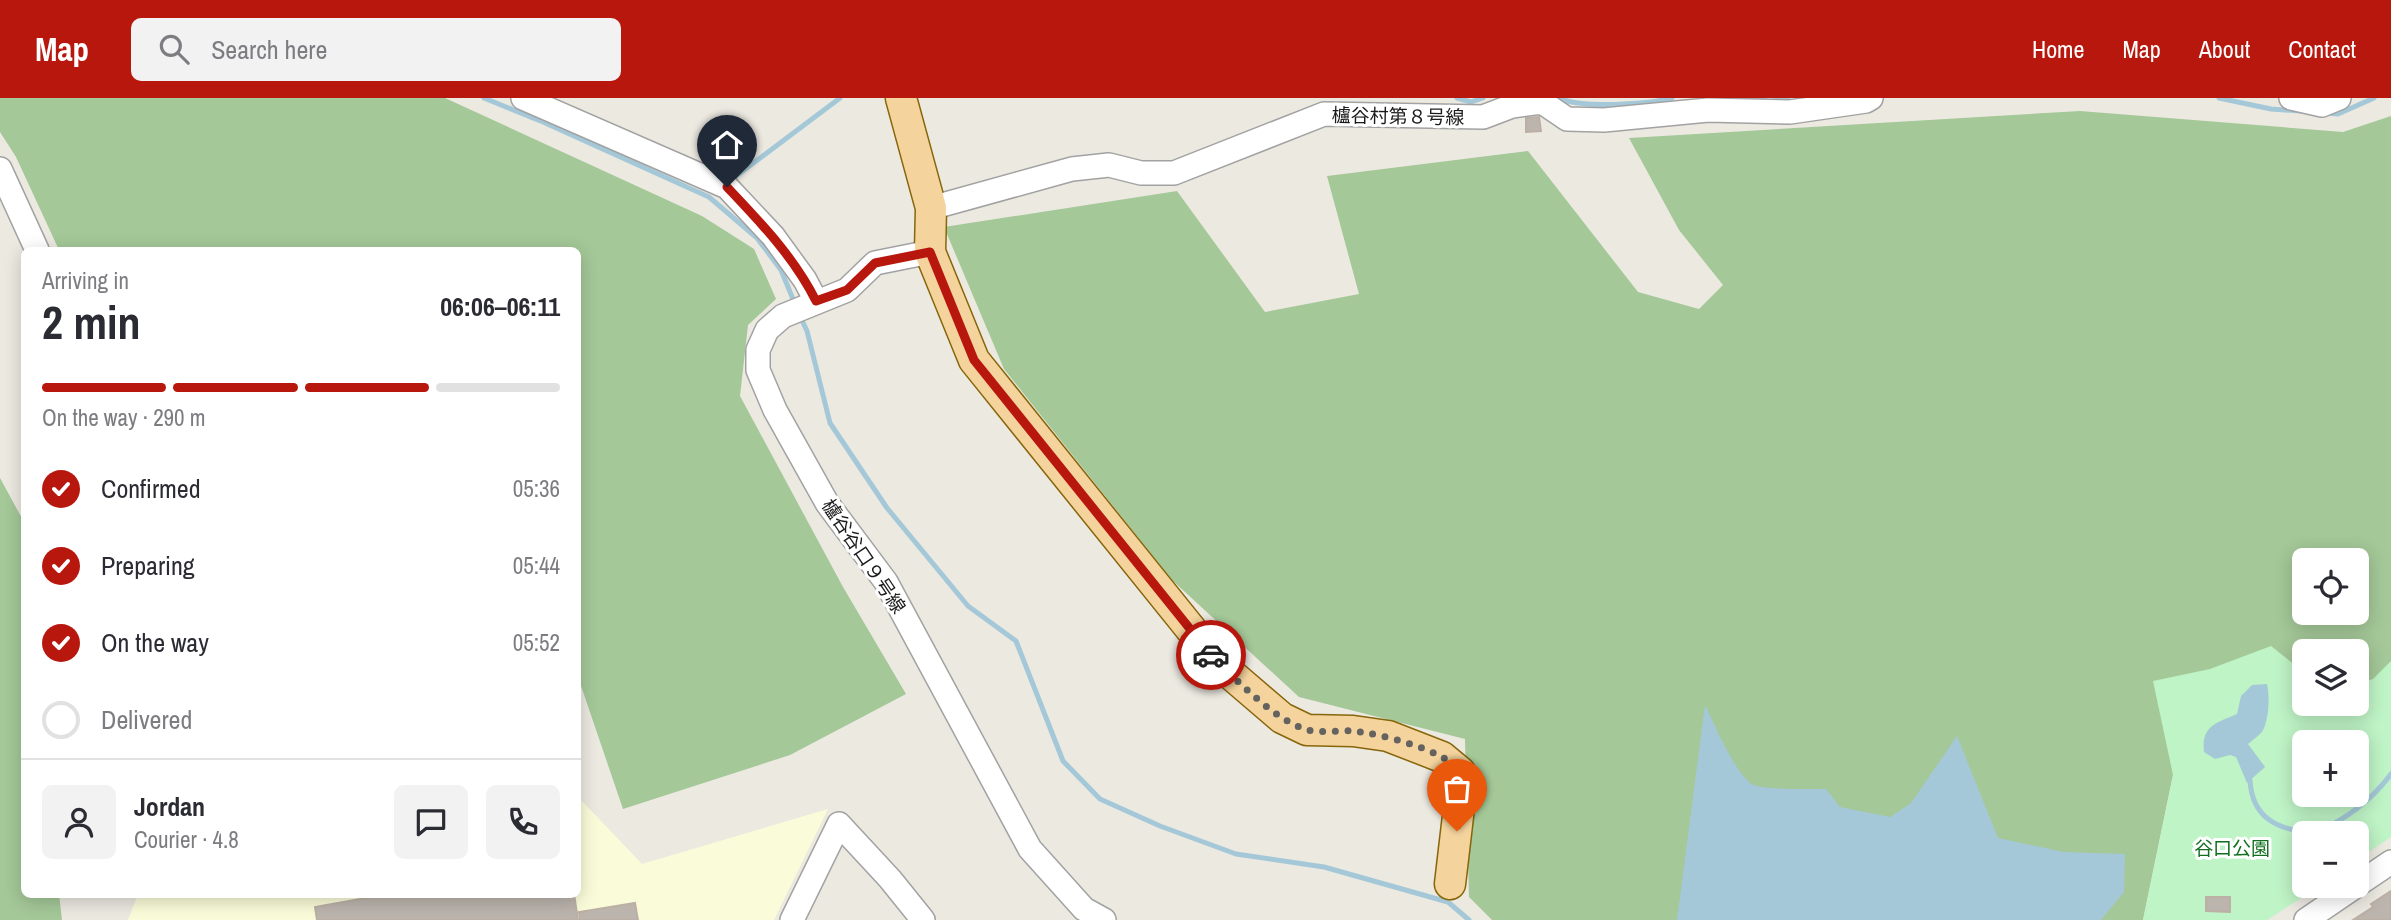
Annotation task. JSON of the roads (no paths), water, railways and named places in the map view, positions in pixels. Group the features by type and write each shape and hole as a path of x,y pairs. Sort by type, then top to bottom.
{"main road":[{"path":"901,98 931,208 930,252 974,360 1219,664 1282,718 1307,730 1388,736 1442,757 1460,772 1462,782 1450,884"}],"street":[{"path":"523,98 727,187 773,236 805,279 802,308"},
{"name":"櫨谷村第８号線","path":"931,208 1072,169 1110,165 1141,173 1174,173 1324,114 1483,117 1512,106 1542,102 1567,119 1604,120 1708,110 1790,112 1867,101 1871,98"},
{"path":"2291,98 2322,105 2339,98"},
{"path":"0,169 36,247"},
{"name":"櫨谷谷口９号線","path":"930,252 875,263 847,290 802,308 767,330 758,350 758,370 775,410 827,503 886,582 1030,849 1084,909 1104,920"},
{"path":"792,920 839,824 890,878 923,920"},
{"path":"2369,877 2391,862"},
{"path":"2306,920 2338,898"}],"water":[{"path":"2267,684 2266,721 2262,732 2248,744 2265,767 2247,783 2236,757 2230,755 2215,759 2204,752 2205,736 2211,727 2237,714 2241,696 2252,685"},
{"path":"1705,705 1733,761 1754,785 1826,789 1840,807 1890,817 1911,803 1957,736 1998,838 2064,852 2125,854 2124,892 2101,920 1677,920"}],"waterway":[{"path":"484,98 709,197 757,238 781,270 795,304"},
{"path":"728,182 840,98"},
{"path":"1457,98 1471,102 1483,98"},
{"path":"1560,98 1598,104 1632,104 1672,98"},
{"path":"1756,98 1769,102 1788,98"},
{"path":"2219,98 2271,109 2301,111"},
{"path":"2325,113 2338,114 2374,98"},
{"path":"800,316 807,331 830,423 887,508 968,606 1016,641 1063,761 1100,799 1160,826 1236,854 1324,867 1448,902 1469,920"},
{"path":"2338,821 2358,808 2391,774"},
{"path":"2250,780 2252,793 2261,812 2268,819 2292,829"}],"park label":[{"name":"谷口公園","path":"2232,848"}]}
